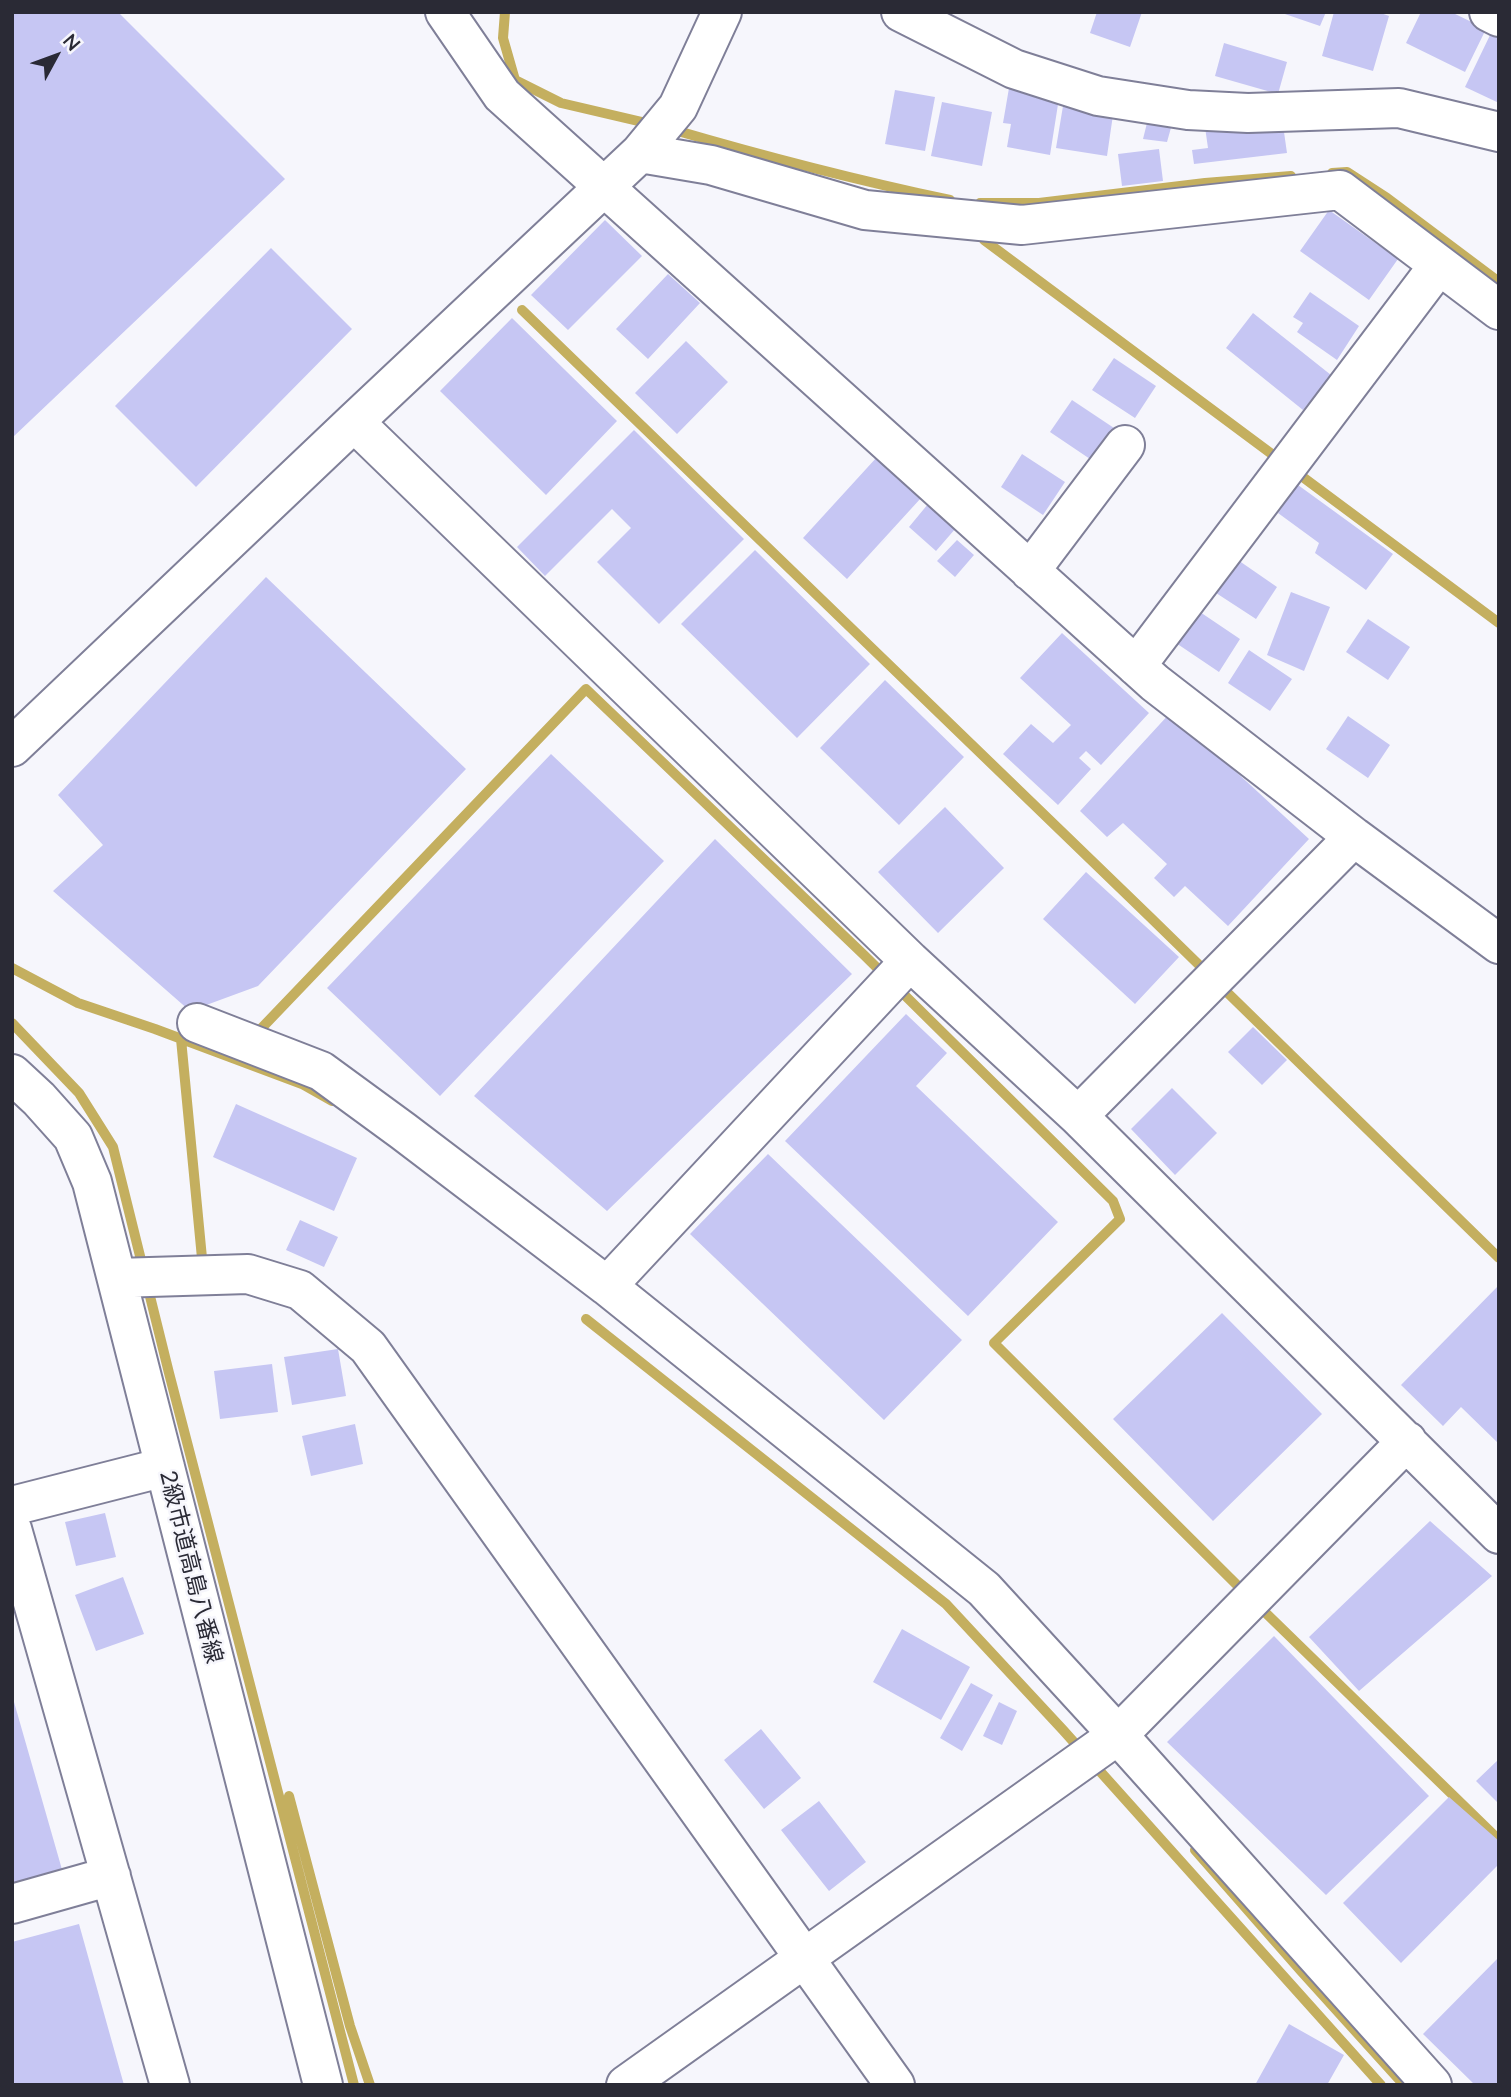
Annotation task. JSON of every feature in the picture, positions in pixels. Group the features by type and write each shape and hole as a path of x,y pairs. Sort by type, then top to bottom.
{"street":[{"path":"445,12 502,94 1155,683 1499,944"},
{"path":"12,747 640,153 678,107 722,12"},
{"path":"901,12 1013,69 1098,96 1188,110 1248,113 1399,108 1499,132"},
{"path":"1489,12 1499,17"},
{"path":"640,153 711,165 865,210 1022,225 1340,190 1499,310"},
{"path":"1136,666 1439,265"},
{"path":"354,422 910,961 1078,1116 1499,1534"},
{"path":"1030,571 1125,445"},
{"path":"1078,1116 1354,836"},
{"path":"607,1286 910,961"},
{"path":"197,1023 321,1071 403,1130 607,1286 984,1589 1432,2085"},
{"name":"2級市道高島八番線","path":"12,1074 73,1137 92,1182 323,2085"},
{"path":"117,1278 248,1273 300,1290 368,1347 895,2085"},
{"path":"626,2085 1118,1735 1407,1441"},
{"path":"12,1506 165,1467"},
{"path":"12,1529 27,1636 111,1875 170,2085"},
{"path":"12,1904 111,1875"}],"building":[{"path":"12,12 118,12 285,179 12,438"},
{"path":"1097,12 1142,12 1130,47 1090,33"},
{"path":"1279,12 1326,12 1320,26"},
{"path":"1334,12 1378,12 1389,16 1373,71 1322,56"},
{"path":"1421,12 1451,12 1486,29 1465,72 1406,43"},
{"path":"1492,31 1499,34 1499,103 1465,87"},
{"path":"1224,43 1287,62 1278,94 1215,76"},
{"path":"1009,88 1059,98 1050,155 1007,147 1011,124 1003,123"},
{"path":"895,90 935,97 925,151 885,144"},
{"path":"1064,100 1114,108 1107,156 1056,148"},
{"path":"942,102 992,112 982,166 931,156"},
{"path":"1150,111 1174,117 1167,142 1143,139"},
{"path":"1282,118 1287,153 1194,164 1192,150 1208,148 1205,127"},
{"path":"1159,149 1163,181 1122,186 1118,154"},
{"path":"1329,210 1398,259 1369,300 1300,251"},
{"path":"605,220 642,256 568,330 531,295"},
{"path":"271,248 352,329 196,487 115,406"},
{"path":"668,274 700,303 648,359 616,329"},
{"path":"1310,292 1359,326 1337,360 1297,332 1303,323 1293,317"},
{"path":"1253,313 1331,375 1303,410 1226,348"},
{"path":"512,318 617,421 546,495 440,391"},
{"path":"686,341 728,382 677,434 635,393"},
{"path":"1114,358 1156,386 1135,418 1092,390"},
{"path":"1072,400 1114,428 1093,461 1050,432"},
{"path":"634,430 744,539 659,624 597,562 631,528 612,509 545,576 517,547"},
{"path":"1022,454 1065,482 1043,515 1001,487"},
{"path":"877,457 921,498 847,579 803,538"},
{"path":"1298,485 1393,554 1366,590 1315,553 1319,543 1278,513"},
{"path":"928,504 956,528 936,551 909,527"},
{"path":"957,540 974,555 955,577 937,561"},
{"path":"755,550 870,664 797,738 681,624"},
{"path":"1235,558 1277,587 1256,619 1213,591"},
{"path":"266,577 466,769 258,986 190,1011 53,891 103,845 58,795"},
{"path":"1291,592 1330,607 1304,671 1267,655"},
{"path":"1197,610 1240,639 1219,672 1176,643"},
{"path":"1368,619 1410,647 1388,680 1346,652"},
{"path":"1062,633 1149,713 1101,765 1086,751 1079,758 1091,769 1058,805 1003,754 1031,724 1053,743 1071,725 1020,678"},
{"path":"1249,650 1292,679 1270,711 1228,683"},
{"path":"885,680 964,757 899,825 820,748"},
{"path":"1171,712 1309,839 1228,926 1185,886 1174,897 1154,878 1167,864 1123,823 1107,837 1080,811"},
{"path":"1348,716 1390,745 1368,778 1326,749"},
{"path":"551,754 664,861 440,1096 327,988"},
{"path":"945,807 1004,868 938,933 878,872"},
{"path":"715,839 852,974 607,1211 474,1096"},
{"path":"1086,872 1179,957 1135,1004 1043,919"},
{"path":"906,1014 947,1053 916,1086 1058,1222 968,1316 785,1141"},
{"path":"1253,1027 1287,1060 1262,1085 1228,1052"},
{"path":"1172,1088 1217,1133 1175,1175 1131,1129"},
{"path":"236,1104 357,1158 334,1211 213,1157"},
{"path":"768,1154 962,1340 884,1420 690,1234"},
{"path":"300,1220 338,1237 324,1267 286,1250"},
{"path":"1499,1285 1499,1444 1461,1407 1443,1426 1401,1385"},
{"path":"1222,1313 1322,1414 1213,1521 1113,1419"},
{"path":"338,1349 346,1396 292,1405 284,1357"},
{"path":"272,1364 278,1412 220,1419 214,1371"},
{"path":"355,1424 363,1464 311,1476 302,1436"},
{"path":"105,1513 116,1557 76,1566 65,1522"},
{"path":"1430,1521 1492,1576 1359,1691 1309,1637"},
{"path":"123,1577 144,1634 96,1651 75,1595"},
{"path":"902,1629 970,1667 941,1720 873,1682"},
{"path":"1274,1636 1429,1796 1326,1895 1167,1742"},
{"path":"971,1683 993,1695 962,1751 940,1738"},
{"path":"12,1695 63,1873 12,1887"},
{"path":"999,1702 1017,1711 1002,1745 983,1736"},
{"path":"761,1729 801,1778 764,1809 724,1760"},
{"path":"1499,1759 1499,1804 1476,1781"},
{"path":"1449,1797 1499,1841 1499,1864 1401,1963 1343,1903"},
{"path":"819,1801 866,1862 829,1891 781,1830"},
{"path":"79,1924 124,2085 12,2085 12,1942"},
{"path":"1499,1957 1499,2085 1475,2085 1423,2034"},
{"path":"1289,2024 1344,2055 1327,2085 1255,2085"}],"waterway":[{"path":"505,12 503,38 515,80 561,103 655,125"},
{"path":"671,129 810,167 950,200"},
{"path":"1332,173 1347,172 1387,198 1499,282"},
{"path":"980,203 1039,203 1205,183 1291,176"},
{"path":"984,240 1499,623"},
{"path":"522,310 1499,1258"},
{"path":"233,1058 586,689 864,955 1113,1201 1120,1219 994,1343 1499,1840"},
{"path":"12,968 78,1003 302,1084 332,1101"},
{"path":"12,1023 79,1093 113,1147 354,2085"},
{"path":"181,1039 202,1258"},
{"path":"586,1319 946,1604 1063,1730 1381,2085"},
{"path":"289,1796 350,2026 370,2085"},
{"path":"1195,1850 1404,2085"}]}
